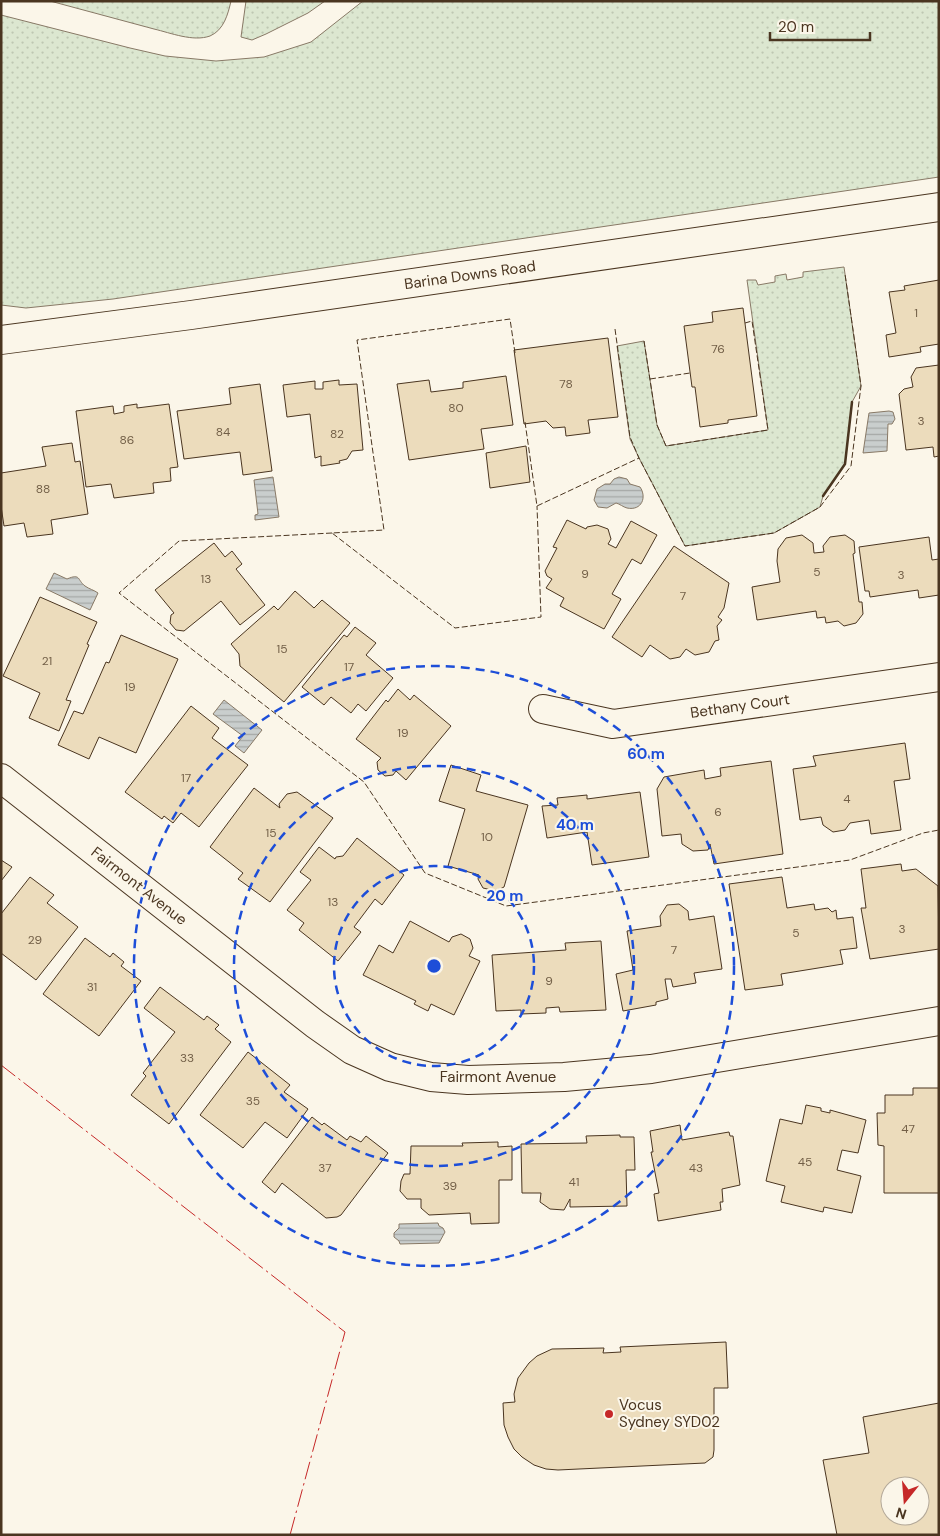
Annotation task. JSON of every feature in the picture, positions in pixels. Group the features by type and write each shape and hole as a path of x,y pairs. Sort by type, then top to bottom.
{"street":[{"name":"Barina Downs Road","path":"1,340 191,315 939,207"},
{"name":"Bethany Court","path":"543,710 613,724 939,676"},
{"name":"Fairmont Avenue","path":"1,778 315,1024 352,1050 398,1069 431,1077 468,1080 564,1077 651,1069 939,1021"}],"green space":[{"path":"50,1 231,1 227,16 219,30 210,36 196,38 175,35"},
{"path":"246,1 325,1 308,13 252,40 241,37"},
{"path":"363,1 939,1 939,177 113,299 26,308 1,305 1,15 165,56 216,61 264,57 311,42"},
{"path":"844,267 861,386 852,402 845,464 823,496 820,507 774,533 685,546 630,439 617,346 644,341 657,425 666,446 768,430 747,280 756,280 758,285 775,282 775,276 786,274 787,280 803,277 803,272"}],"shaded area":[{"path":"893,412 895,419 892,424 888,424 887,451 863,453 869,413"},
{"path":"273,477 279,517 255,520 255,515 258,514 254,480"},
{"path":"619,477 627,479 630,484 640,487 643,499 640,505 626,508 616,503 607,508 598,507 594,500 597,489 605,484 610,484"},
{"path":"54,573 67,579 77,577 85,586 98,593 90,610 46,589"},
{"path":"224,700 262,730 244,753 235,746 243,736 213,714"},
{"path":"438,1223 445,1232 439,1243 400,1244 394,1237 399,1224"}],"building":[{"path":"939,280 939,344 920,347 921,352 889,357 886,335 896,333 889,292 905,290 904,286"},
{"path":"743,308 757,416 728,420 728,423 700,427 695,387 692,387 684,326 713,322 712,312"},
{"path":"608,338 618,417 588,420 590,433 566,436 565,427 553,428 546,421 524,424 514,350"},
{"path":"939,365 939,456 934,457 933,447 906,450 899,394 904,389 913,387 911,377 916,368"},
{"path":"506,376 513,425 481,429 484,449 409,460 397,384 429,380 431,392 463,388 463,382"},
{"path":"339,380 339,385 357,384 363,450 352,451 347,459 339,461 340,463 321,466 321,456 315,458 310,414 287,417 283,385 315,381 315,389 323,389 323,382"},
{"path":"260,384 272,471 243,475 240,452 184,459 177,411 231,404 229,388"},
{"path":"137,404 137,408 169,404 178,467 170,468 171,481 153,483 154,493 114,498 111,484 86,487 76,411 113,406 114,414 124,412 124,406"},
{"path":"72,443 75,462 80,461 88,514 51,520 53,534 27,537 24,523 4,526 1,506 1,473 46,466 42,447"},
{"path":"526,446 530,482 490,488 486,453"},
{"path":"567,520 586,529 587,527 597,525 608,529 611,539 608,544 616,548 631,521 657,535 641,564 632,559 612,594 621,599 604,629 560,606 564,598 546,588 552,579 547,576 545,571 557,548 553,547"},
{"path":"802,535 813,543 814,553 824,552 823,546 830,537 845,535 854,541 855,553 853,554 859,602 862,602 863,614 856,623 844,626 838,621 826,623 825,617 817,618 816,611 757,620 752,587 780,582 777,561 778,549 786,538"},
{"path":"929,537 932,560 939,559 939,595 919,598 918,590 870,597 869,591 865,591 859,547"},
{"path":"214,543 225,557 232,551 242,564 236,569 265,605 240,625 221,601 184,631 176,630 170,623 171,615 174,613 155,590"},
{"path":"674,546 729,583 724,608 718,617 722,620 717,626 719,640 715,641 709,652 695,655 686,649 680,657 670,659 650,645 642,657 612,637"},
{"path":"295,591 314,608 322,600 350,623 284,702 240,666 239,654 231,644 274,606 278,610"},
{"path":"40,597 97,622 66,700 71,701 59,731 29,718 40,693 3,676"},
{"path":"355,627 376,643 366,655 393,678 366,711 358,704 351,713 331,697 324,705 302,687 344,635 347,637"},
{"path":"121,635 178,659 136,753 99,737 89,759 58,745 74,711 83,714 106,662 109,663"},
{"path":"398,689 410,700 414,695 451,726 406,780 396,771 393,775 385,776 378,770 377,762 381,758 356,739 386,700 388,702"},
{"path":"191,706 219,728 212,738 248,765 199,827 181,813 173,823 164,816 162,819 125,792"},
{"path":"905,743 910,779 894,781 901,830 871,834 869,820 850,823 845,830 833,832 823,825 821,817 800,820 793,769 816,766 813,756"},
{"path":"771,761 783,854 714,864 710,844 708,850 693,851 682,844 681,834 662,836 657,789 664,777 704,770 705,779 721,776 720,768"},
{"path":"451,765 481,775 476,791 528,805 504,887 496,891 483,888 478,879 479,875 448,866 465,809 439,801"},
{"path":"254,788 280,808 279,804 287,794 297,792 333,818 270,902 238,879 243,873 210,847"},
{"path":"640,792 649,857 592,865 587,832 547,838 542,806 558,805 557,798 587,795 587,799"},
{"path":"357,838 404,875 382,905 375,899 354,927 361,932 338,961 299,930 304,923 287,910 311,880 300,872 319,847 335,859 336,857 343,856"},
{"path":"1,860 12,867 1,881"},
{"path":"901,864 902,871 916,869 938,886 939,949 870,959 861,908 866,908 861,869"},
{"path":"30,877 54,895 47,903 78,927 36,980 1,953 1,914"},
{"path":"782,877 787,908 814,904 815,910 828,908 832,912 836,910 837,919 853,917 857,948 840,950 843,964 781,974 783,985 745,990 729,884"},
{"path":"679,904 688,911 689,920 714,916 722,969 694,973 696,983 673,987 671,979 665,979 668,999 656,1002 656,1005 623,1011 616,974 633,970 627,931 661,926 660,916 667,905"},
{"path":"410,921 449,942 452,937 461,934 470,939 473,948 469,956 480,961 454,1015 431,1004 428,1011 414,1004 416,1001 363,975 379,945 393,953"},
{"path":"85,938 110,957 113,953 124,962 121,966 141,981 99,1036 43,994"},
{"path":"601,941 606,1010 560,1012 559,1007 546,1008 546,1013 521,1014 521,1010 496,1011 492,955 566,950 565,943"},
{"path":"160,987 204,1020 207,1016 219,1025 215,1029 231,1042 169,1124 131,1095 146,1076 143,1073 175,1032 144,1008"},
{"path":"248,1052 290,1085 284,1092 308,1109 287,1138 265,1122 243,1148 200,1115"},
{"path":"913,1088 939,1088 939,1193 884,1193 884,1146 878,1145 877,1113 885,1113 885,1095 913,1095"},
{"path":"806,1105 821,1108 821,1111 830,1113 830,1110 866,1120 858,1153 842,1150 837,1170 861,1176 852,1213 824,1207 823,1212 781,1202 785,1186 766,1181 780,1119 802,1124"},
{"path":"312,1117 322,1125 324,1123 347,1140 350,1136 361,1142 366,1136 388,1153 341,1215 337,1217 326,1218 282,1183 275,1193 262,1182"},
{"path":"680,1125 682,1140 729,1132 730,1136 733,1136 740,1185 722,1189 723,1202 720,1202 721,1210 658,1221 654,1194 659,1193 651,1152 653,1152 650,1131"},
{"path":"620,1135 620,1137 634,1137 635,1170 626,1170 627,1206 570,1207 570,1199 564,1210 550,1209 540,1202 541,1193 522,1193 521,1144 587,1143 586,1136"},
{"path":"498,1142 498,1147 512,1146 512,1180 499,1180 499,1223 471,1224 470,1213 429,1215 421,1208 421,1199 407,1199 400,1191 404,1174 410,1174 411,1146 463,1146 462,1143"},
{"name":"Vocus Sydney SYD02","path":"726,1342 728,1388 714,1388 714,1450 713,1457 705,1463 546,1469 534,1465 522,1457 514,1449 508,1437 504,1425 503,1403 515,1402 514,1394 518,1378 537,1356 552,1349 604,1348 603,1353 621,1352 620,1347"},
{"path":"939,1403 939,1535 837,1535 823,1460 869,1453 863,1417"}],"fence":[{"path":"615,329 630,437 685,546 774,533 820,507 851,466 861,386 845,274"},
{"path":"515,353 510,319 357,340 384,530 332,533 455,628 541,617 537,506"},
{"path":"644,341 657,425 666,446 768,430 752,321 745,323"},
{"path":"650,379 690,373"},
{"path":"525,422 537,506 639,458"},
{"path":"332,533 179,541 119,593 364,782 425,873 506,906 850,860 923,833 939,830"}],"wall":[{"path":"823,496 845,464 852,402"}],"power":[{"path":"1,1065 345,1332 290,1535"}],"place":[{"name":"Vocus Sydney SYD02","path":"609,1414"}]}
